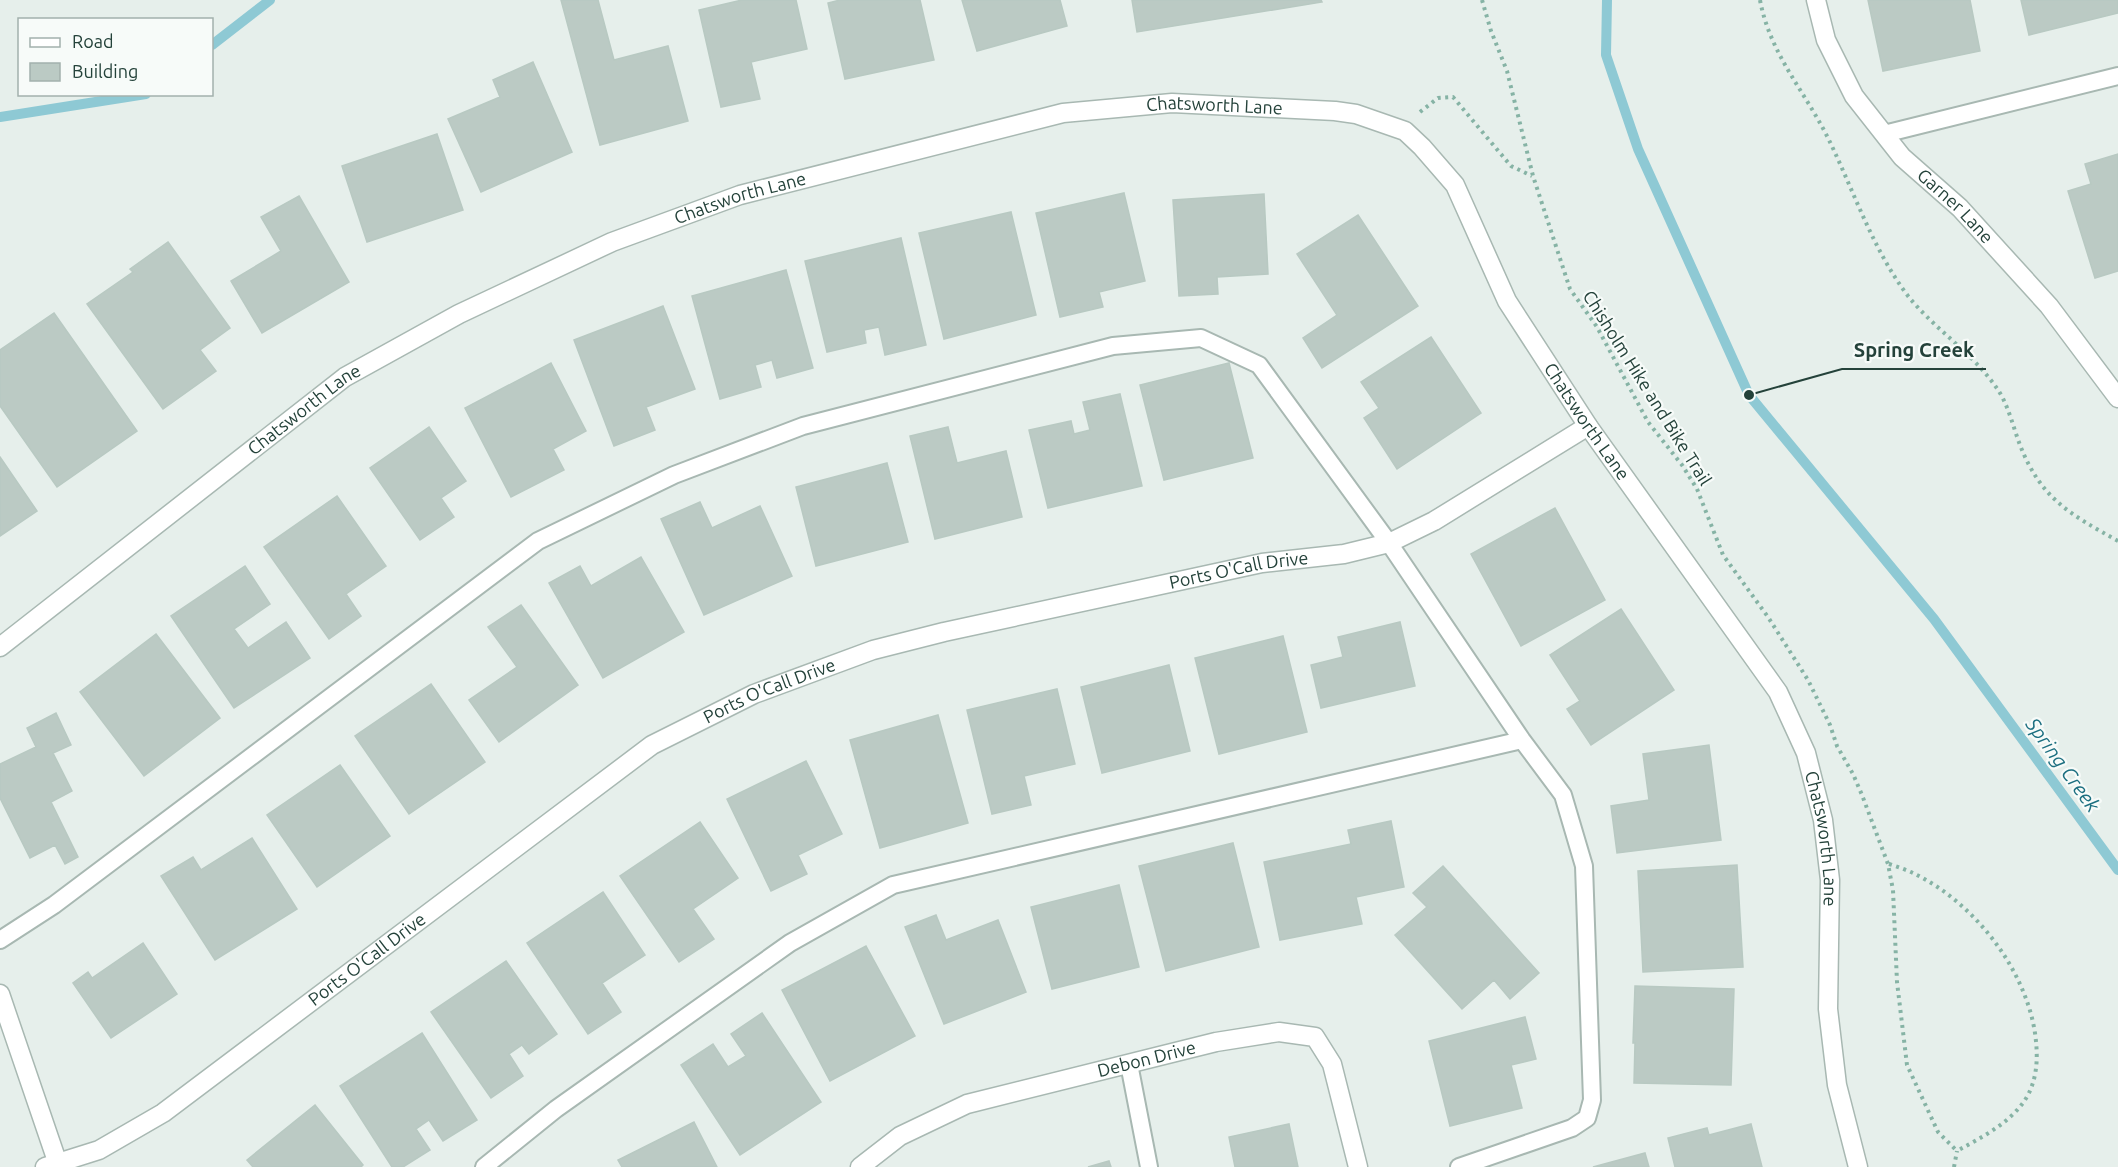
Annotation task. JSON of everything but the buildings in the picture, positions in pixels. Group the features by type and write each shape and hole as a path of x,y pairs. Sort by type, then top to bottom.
{"street":[{"name":"Garner Lane","path":"1816,0 1826,40 1847,85 1884,134 1902,157 1960,208 2049,306 2116,391"},
{"name":"Chatsworth Lane","path":"0,647 345,377 459,314 612,242 729,199 1074,112 1172,103 1356,114 1405,131 1455,185 1507,301 1588,426 1778,692 1806,753 1823,820 1830,880 1828,1009 1837,1085 1858,1167"},
{"name":"Ports O'Call Drive","path":"54,1166 99,1150 163,1113 652,745 754,694 873,650 944,632 1262,563 1344,555 1389,543 1434,521 1588,426"},
{"path":"0,994 54,1166"},
{"name":"Debon Drive","path":"860,1167 900,1136 967,1104 1216,1042 1279,1032 1316,1037 1332,1064 1358,1167"}],"lane":[{"path":"1884,134 2118,76"},
{"path":"0,940 54,905 538,541 674,475 803,426 1113,346 1201,338 1259,365 1389,543 1522,740 1563,795 1584,866 1592,1100 1587,1118 1572,1128 1459,1167"},
{"path":"484,1167 556,1109 790,943 893,885 1522,740"},
{"path":"1129,1064 1149,1167"}],"path":[{"name":"Chisholm Hike and Bike Trail","path":"1482,0 1491,31 1507,71 1533,176 1570,289 1597,327 1648,422 1682,465 1696,489 1723,555 1784,640 1808,680 1830,725 1837,746 1853,774 1888,864 1893,890 1898,994 1907,1065 1938,1132 1956,1151"},
{"path":"1760,0 1763,16 1780,58 1814,111 1885,262 1924,315 1979,365 1998,389 2026,460 2036,479 2049,495 2071,514 2118,541"},
{"path":"1405,131 1423,109 1438,98 1453,97 1511,166 1533,176"},
{"path":"1888,864 1915,874 1938,888 1982,926 2002,950 2016,974 2033,1020 2037,1071 2027,1096 2010,1118 1983,1137 1956,1151 1954,1167"}],"waterway":[{"path":"213,44 270,0"},
{"name":"Spring Creek","path":"1607,0 1606,55 1638,149 1749,395 1934,619 2118,870"},
{"path":"0,117 133,96"}],"place":[{"name":"Spring Creek","path":"1749,395"}]}
